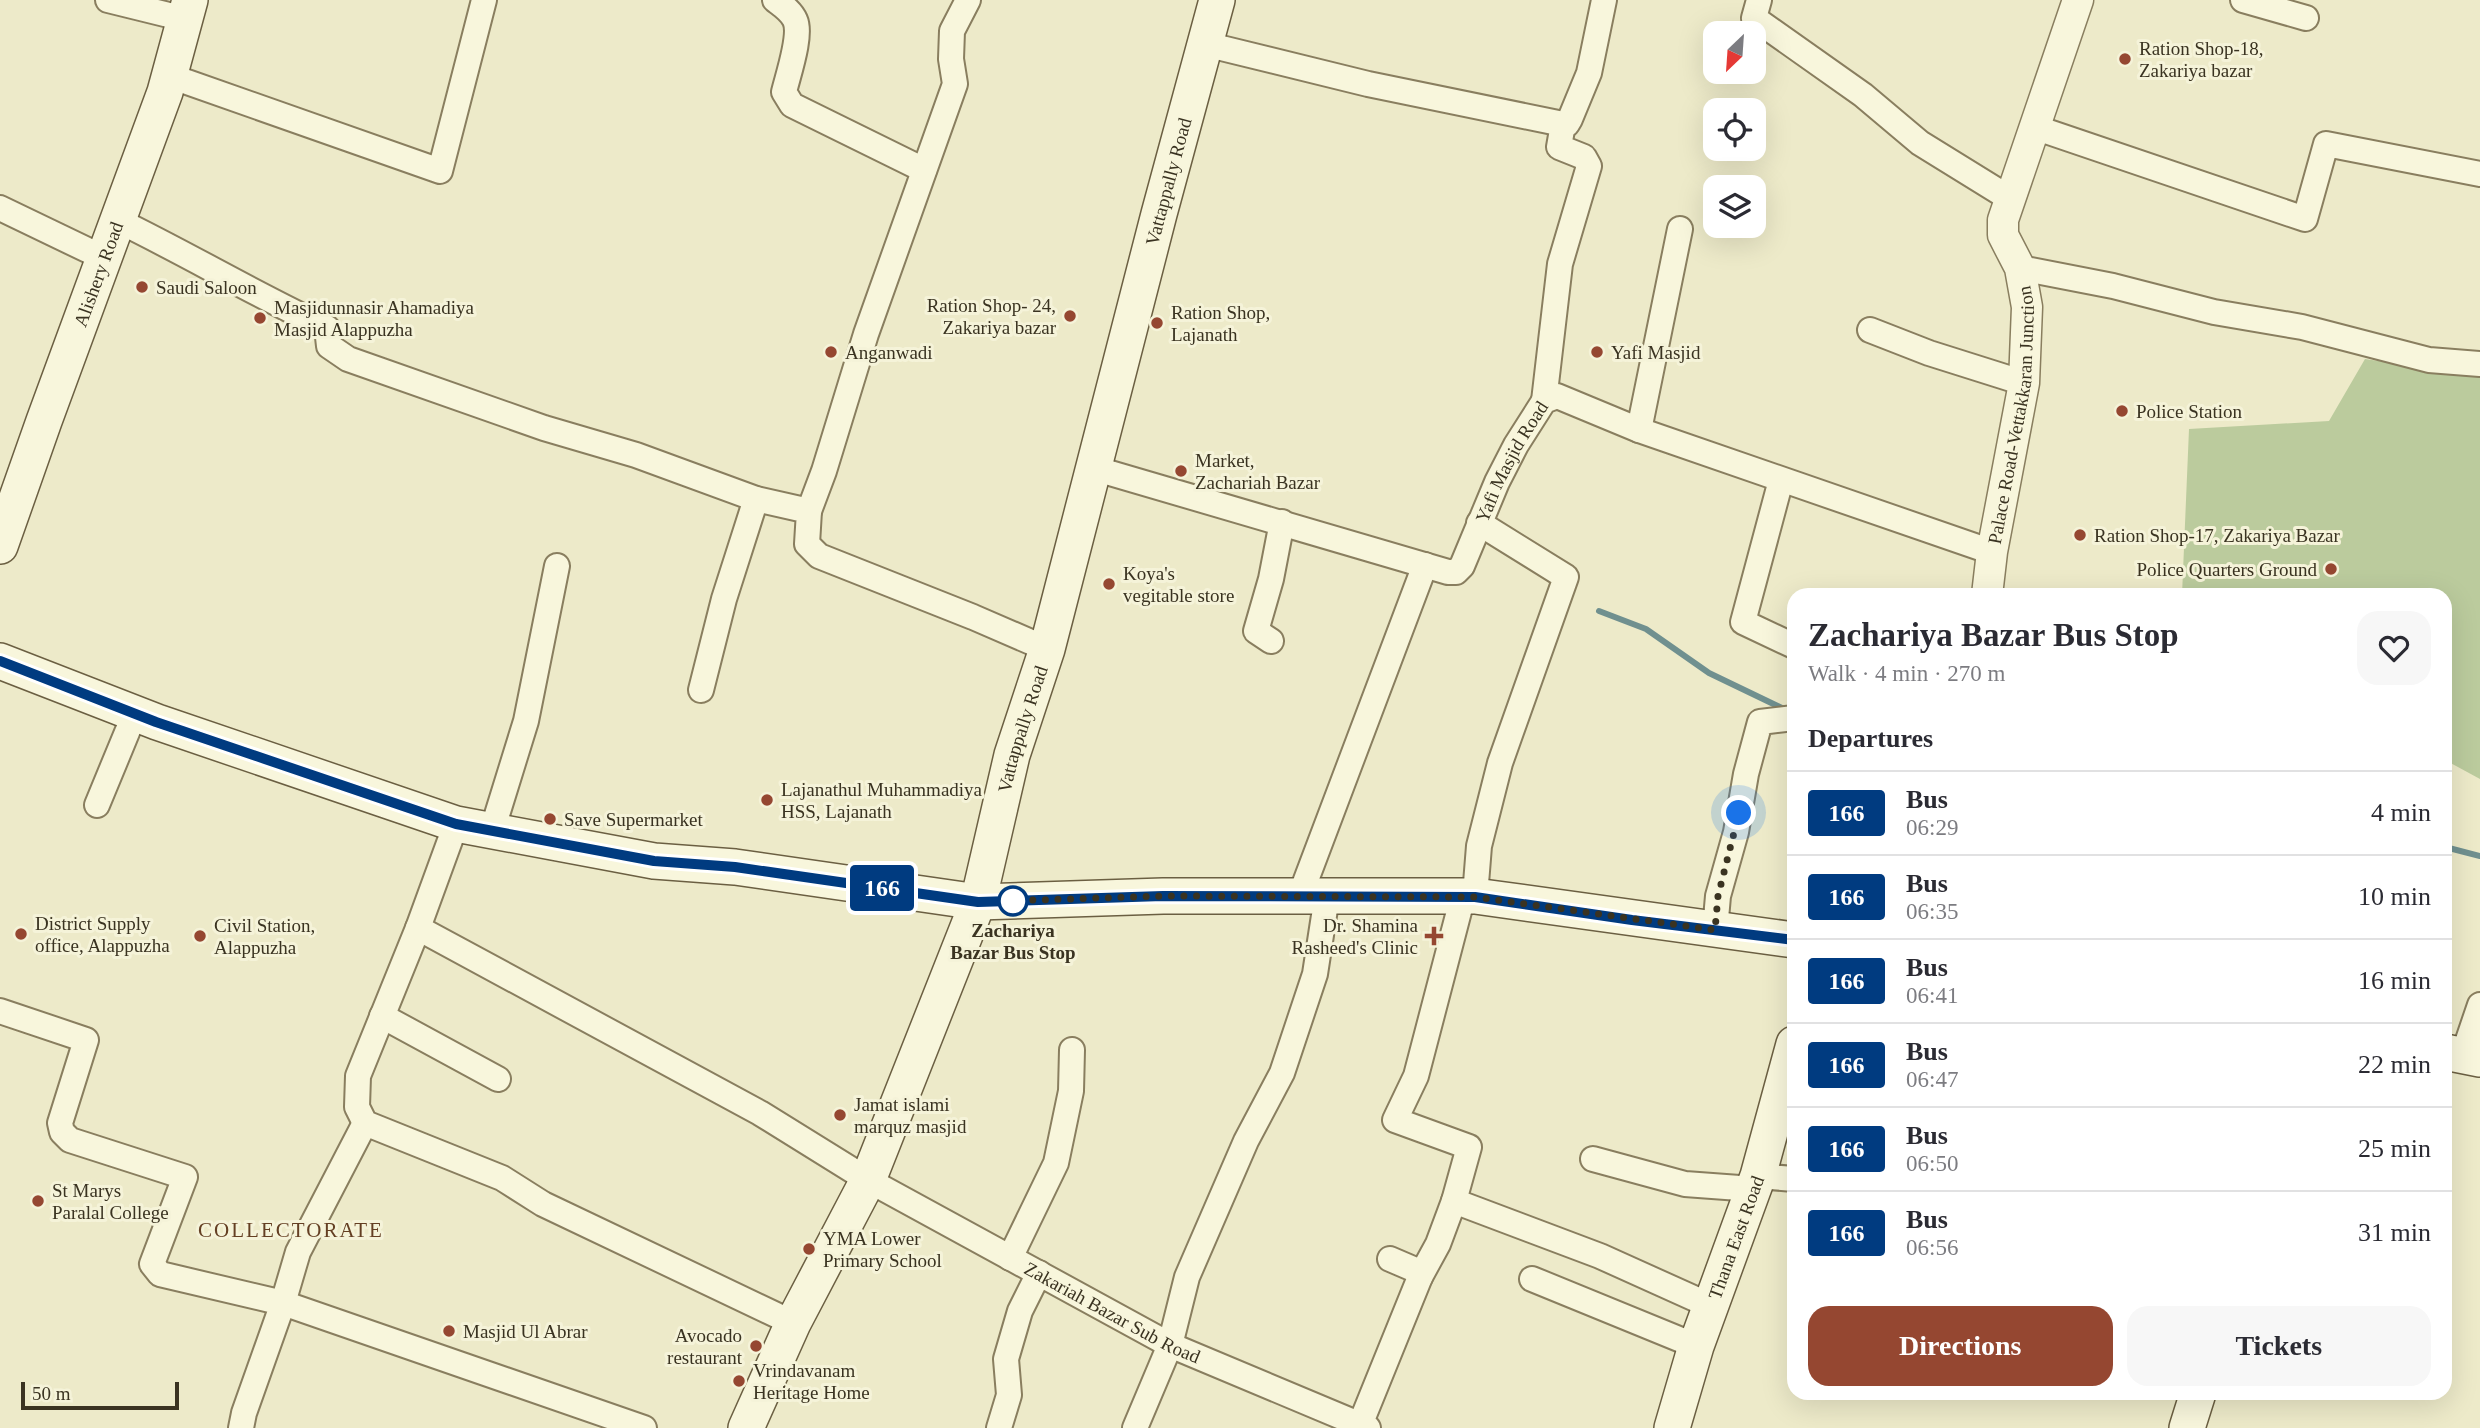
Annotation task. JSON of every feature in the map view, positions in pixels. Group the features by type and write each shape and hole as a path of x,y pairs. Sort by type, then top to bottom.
{"main road":[{"name":"Vattappally Road","path":"746,1428 793,1323 868,1180 978,902 1012,755 1047,649 1217,0"},
{"name":"Alishery Road","path":"0,546 170,76 187,9"},
{"path":"0,661 135,713 456,824 654,861 735,867 978,902 1163,896 1469,896 1787,939"},
{"name":"Thana East Road","path":"1672,1428 1696,1346 1756,1183 1787,1070"},
{"path":"2187,1428 2196,1400"}],"street":[{"path":"108,0 187,9"},
{"path":"170,76 440,171 484,0"},
{"path":"775,0 789,10 798,30 784,92 792,105 924,170"},
{"path":"968,0 952,31 951,59 955,84 866,334 809,511 807,544 819,556 1047,649"},
{"path":"1205,44 1368,84 1567,124 1589,73 1604,0"},
{"path":"1759,0 1754,18 1863,95 1920,143 2009,198"},
{"name":"Palace Road-Vettakkaran Junction","path":"1988,588 1992,552 2024,383 2026,307 2020,268 2003,235 2003,220 2078,0"},
{"path":"2243,0 2306,18"},
{"path":"1544,401 1560,264 1589,166 1584,157 1559,147 1563,124"},
{"path":"2034,127 2305,219 2326,144 2480,174"},
{"path":"0,208 104,258"},
{"path":"119,221 176,248 266,300 327,328 329,346 348,359 544,428 636,455 756,499 809,511"},
{"path":"1639,430 1680,229"},
{"path":"2020,268 2113,286 2214,312 2302,327 2429,360 2480,364"},
{"path":"1870,330 1929,353 2024,383"},
{"name":"Yafi Masjid Road","path":"1093,468 1448,572 1456,572 1462,566 1516,445 1544,401 1557,396 1639,430 1992,552"},
{"path":"1781,480 1743,622 1787,643"},
{"path":"701,690 724,599 756,499"},
{"path":"1271,641 1256,631 1282,522"},
{"path":"1364,1426 1420,1277 1438,1244 1454,1201 1469,1147 1395,1120 1416,1076 1469,896 1500,763 1566,577 1479,523"},
{"path":"1135,1428 1170,1345 1187,1277 1246,1140 1282,1073 1315,974 1313,896 1425,565"},
{"path":"492,831 526,721 557,566"},
{"path":"97,805 135,713"},
{"path":"1715,930 1718,896 1736,832 1746,774 1760,722 1787,719"},
{"path":"456,824 418,928 358,1076 357,1107 365,1122 502,1178 543,1204 793,1323"},
{"name":"Zakariah Bazar Sub Road","path":"418,928 760,1113 868,1180 1170,1345 1364,1426"},
{"path":"2463,1055 2480,1005"},
{"path":"0,1011 86,1040 60,1123 62,1132 70,1140 185,1177 152,1264 160,1274 283,1303 644,1428"},
{"path":"382,1016 498,1079"},
{"path":"1010,1258 1056,1163 1071,1091 1072,1050"},
{"path":"241,1428 298,1252 365,1122"},
{"path":"1593,1159 1685,1184 1787,1180"},
{"path":"1454,1201 1600,1256 1711,1306"},
{"path":"1390,1259 1418,1271 1420,1277"},
{"path":"999,1428 1009,1395 1006,1359 1020,1311 1039,1273"},
{"path":"1532,1279 1696,1346"}],"green space":[{"name":"Police Quarters Ground","path":"2365,359 2480,376 2480,779 2452,764 2452,588 2182,588 2189,429 2329,421"}],"waterway":[{"path":"1599,611 1646,629 1709,673 1787,711"},
{"path":"2452,849 2480,856"}],"bus line":[{"name":"166","path":"0,661 156,722 456,824 654,861 735,867 978,902 1163,896 1475,897 1787,939"}],"place":[{"name":"Ration Shop-18, Zakariya bazar","path":"2125,59"},
{"name":"Saudi Saloon","path":"142,287"},
{"name":"Ration Shop- 24, Zakariya bazar","path":"1070,316"},
{"name":"Masjidunnasir Ahamadiya Masjid Alappuzha","path":"260,318"},
{"name":"Ration Shop, Lajanath","path":"1157,323"},
{"name":"Anganwadi","path":"831,352"},
{"name":"Yafi Masjid","path":"1597,352"},
{"name":"Police Station","path":"2122,411"},
{"name":"Market, Zachariah Bazar","path":"1181,471"},
{"name":"Ration Shop-17, Zakariya Bazar","path":"2080,535"},
{"name":"Police Quarters Ground","path":"2331,569"},
{"name":"Koya's vegitable store","path":"1109,584"},
{"name":"Lajanathul Muhammadiya HSS, Lajanath","path":"767,800"},
{"name":"Save Supermarket","path":"550,819"},
{"name":"Zachariya Bazar Bus Stop","path":"1013,901"},
{"name":"District Supply office, Alappuzha","path":"21,934"},
{"name":"Civil Station, Alappuzha","path":"200,936"},
{"name":"Dr. Shamina Rasheed's Clinic","path":"1434,936"},
{"name":"Jamat islami marquz masjid","path":"840,1115"},
{"name":"St Marys Paralal College","path":"38,1201"},
{"name":"YMA Lower Primary School","path":"809,1249"},
{"name":"Masjid Ul Abrar","path":"449,1331"},
{"name":"Avocado restaurant","path":"756,1346"},
{"name":"Vrindavanam Heritage Home","path":"739,1381"}],"district":[{"name":"COLLECTORATE","path":"291,1230"}],"route":[{"path":"1013,901 1004,901 1163,896 1475,897 1715,930 1718,896 1739,813"}]}
